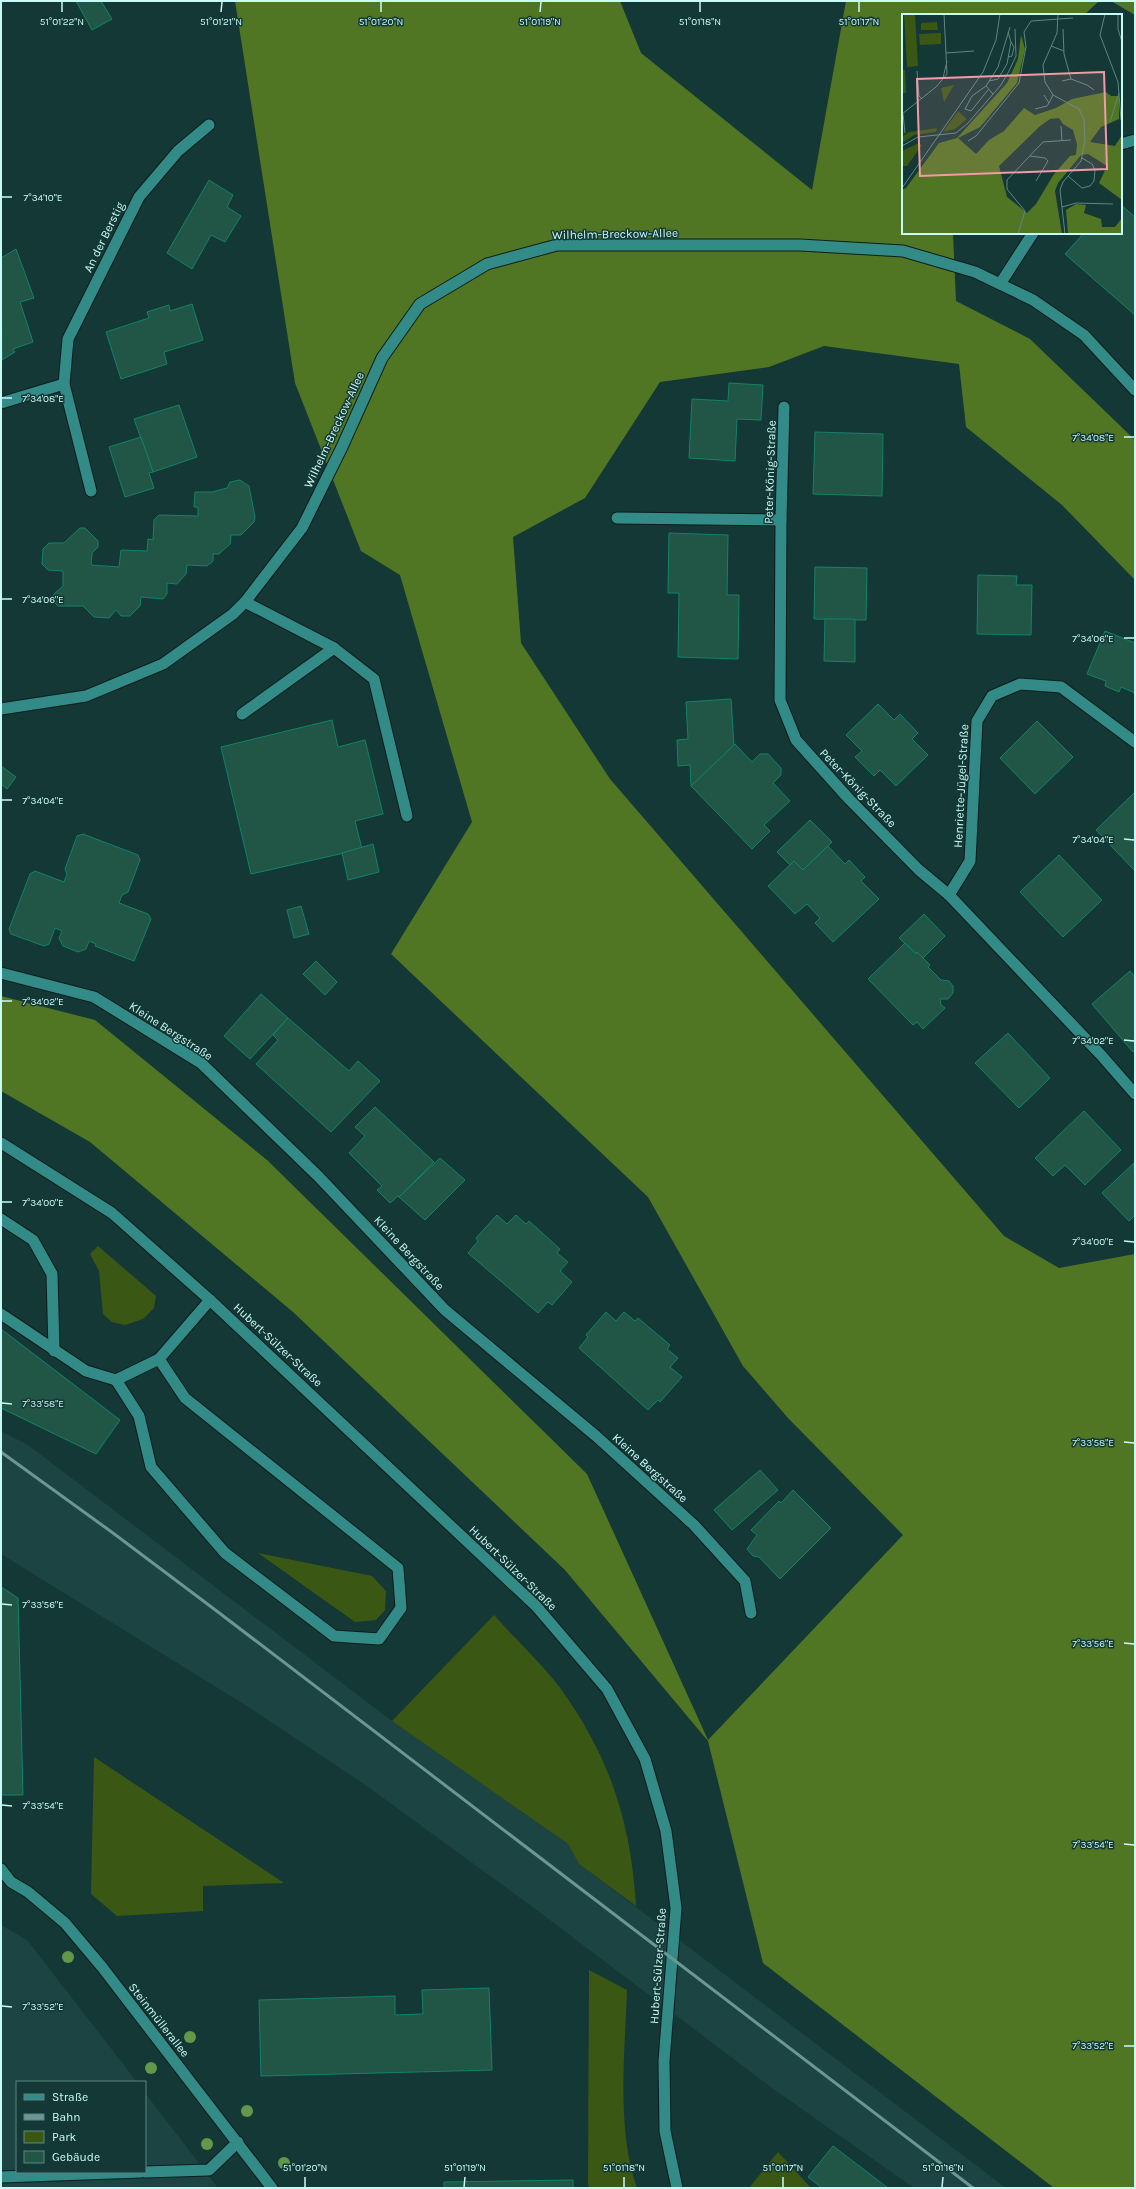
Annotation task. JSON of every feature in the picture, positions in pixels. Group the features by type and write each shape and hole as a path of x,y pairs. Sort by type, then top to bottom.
{"street":[{"name":"An der Berstig","path":"91,492 64,384 68,339 139,197 178,151 209,125"},
{"path":"1122,144 1135,140"},
{"path":"1000,284 1032,234"},
{"name":"Wilhelm-Breckow-Allee","path":"1,710 86,696 163,664 233,614 302,528 342,447 382,358 420,304 487,264 557,245 800,245 903,251 975,272 1032,300 1084,335 1135,390"},
{"path":"1,403 64,384"},
{"name":"Peter-König-Straße","path":"784,408 781,520 780,700 796,740 855,805 919,870 949,895 1101,1055 1135,1094"},
{"path":"617,518 781,520"},
{"path":"244,602 334,648 374,679 407,816"},
{"path":"242,714 334,648"},
{"name":"Henriette-Jügel-Straße","path":"949,895 970,861 977,721 992,696 1020,684 1062,688 1135,742"},
{"name":"Kleine Bergstraße","path":"1,973 94,998 201,1063 318,1176 445,1310 596,1436 694,1525 745,1581 751,1613"},
{"name":"Hubert-Sülzer-Straße","path":"1,1143 112,1213 210,1300 536,1606 607,1689 642,1753 666,1831 676,1908 664,2069 664,2131 677,2188"},
{"path":"1,1219 34,1240 52,1274 54,1351"},
{"path":"116,1380 159,1359 210,1300"},
{"path":"1,1314 54,1351 86,1371 116,1380 139,1416 151,1467 225,1552 334,1636 379,1639 401,1608 398,1568 185,1398 159,1359"},
{"name":"Steinmüllerallee","path":"1,1869 6,1882 28,1892 65,1923 102,1967 272,2188"},
{"path":"146,2172 209,2170 238,2142"},
{"path":"1,2177 113,2173"}],"shaded area":[{"path":"1,1431 28,1445 392,1721 568,1844 579,1864 1006,2188 914,2188 772,2088 530,1905 364,1784 250,1708 1,1554"},
{"path":"1,1925 27,1940 136,2081 16,2081 16,2173 146,2173 146,2094 218,2188 1,2188"}],"green space":[{"path":"235,1 620,1 641,53 812,190 846,1 1099,1 1085,14 902,14 902,234 953,234 956,301 1030,339 1135,440 1135,580 1062,505 966,427 959,364 824,346 769,367 660,382 585,498 513,537 521,643 610,779 1004,1236 1059,1268 1135,1254 1135,2188 1054,2188 763,1963 708,1741 565,1570 293,1312 90,1142 1,1091 1,996 95,1020 267,1160 587,1474 708,1740 903,1535 788,1418 743,1366 648,1197 391,954 472,822 400,575 361,551 295,383"},
{"path":"1111,1 1135,1 1135,15"},
{"path":"98,1246 156,1296 154,1308 143,1319 125,1325 112,1322 103,1314 99,1271 90,1254"},
{"path":"258,1553 372,1576 386,1591 385,1610 376,1620 355,1622"},
{"path":"494,1615 561,1689 593,1740 615,1792 623,1819 629,1846 636,1906 579,1864 568,1844 392,1721"},
{"path":"94,1757 284,1883 203,1886 203,1911 117,1916 91,1894"},
{"path":"589,1970 627,1990 623,2090 624,2116 630,2165 637,2188 589,2188"},
{"path":"778,2152 811,2188 749,2188"}],"building":[{"path":"76,1 101,1 112,19 92,30"},
{"path":"209,180 233,195 227,207 241,216 225,242 211,235 192,269 167,253"},
{"path":"1122,206 1135,217 1135,315 1065,254 1083,234 1122,234"},
{"path":"16,249 34,298 20,302 33,342 13,349 15,352 2,360 1,258"},
{"path":"192,304 203,340 164,352 167,364 121,379 106,332 149,318 147,312 169,305 170,311"},
{"path":"729,383 763,385 761,420 737,419 735,461 689,458 692,399 728,401"},
{"path":"179,405 197,457 153,472 134,419"},
{"path":"815,432 883,434 882,496 813,494"},
{"path":"141,437 153,472 149,473 154,488 125,497 109,447"},
{"path":"240,480 249,486 255,517 254,522 241,535 231,535 230,544 219,554 213,554 213,561 207,566 187,565 186,574 177,584 167,583 167,594 163,599 141,597 140,606 130,616 121,616 116,610 109,618 94,617 83,606 58,606 53,601 54,594 63,586 63,571 48,570 42,564 43,549 49,543 64,543 80,528 85,528 98,541 98,547 92,553 91,565 119,567 121,550 147,551 148,539 153,540 154,520 159,515 198,516 198,507 194,507 195,492 212,492 227,488 230,482"},
{"path":"669,533 728,535 727,595 739,595 738,659 678,657 679,593 668,593"},
{"path":"815,567 867,568 866,620 814,619"},
{"path":"978,575 1017,576 1016,585 1032,585 1031,635 977,634"},
{"path":"825,619 855,619 855,662 824,661"},
{"path":"1105,631 1135,643 1135,693 1121,687 1119,692 1105,686 1106,681 1087,674"},
{"path":"731,699 734,746 691,786 690,765 678,766 677,740 688,739 686,702"},
{"path":"878,704 894,720 900,714 918,733 912,739 928,755 896,786 880,770 874,776 855,757 862,751 846,735"},
{"path":"332,720 338,747 365,740 383,814 355,821 362,849 251,874 221,747"},
{"path":"1037,721 1073,757 1035,794 1000,758"},
{"path":"735,744 752,762 760,754 768,754 781,768 781,775 773,783 790,801 764,825 770,831 752,849 691,786"},
{"path":"1,766 16,777 7,789 1,784"},
{"path":"1135,792 1135,871 1096,830"},
{"path":"810,820 832,842 803,870 794,861 790,865 777,852"},
{"path":"83,834 138,855 140,860 128,892 122,895 119,903 148,914 151,919 134,961 95,946 96,944 89,941 86,949 78,952 63,946 59,938 62,931 55,928 49,944 44,946 11,934 9,929 30,874 35,871 64,882 67,874 65,869 77,836"},
{"path":"373,844 379,872 348,880 342,853"},
{"path":"828,846 845,864 849,860 865,877 861,881 879,899 833,942 815,923 820,918 807,904 795,914 768,886 794,861 803,870"},
{"path":"1059,855 1102,900 1063,937 1020,892"},
{"path":"301,906 309,934 294,938 287,910"},
{"path":"924,914 945,936 923,958 917,952 916,954 899,938"},
{"path":"905,943 930,965 928,967 941,980 949,981 953,986 953,993 948,999 940,999 941,1005 945,1008 923,1029 917,1022 913,1025 868,979"},
{"path":"316,961 337,982 325,995 303,974"},
{"path":"1130,971 1135,977 1135,1050 1133,1052 1092,1004"},
{"path":"261,994 288,1018 250,1059 224,1036"},
{"path":"288,1018 349,1071 358,1061 380,1081 331,1132 256,1064 278,1040 273,1035"},
{"path":"1008,1033 1050,1078 1019,1108 975,1063"},
{"path":"375,1107 434,1162 399,1197 398,1196 390,1203 377,1190 382,1186 349,1153 365,1136 355,1127"},
{"path":"1084,1111 1121,1150 1085,1185 1065,1165 1053,1176 1035,1158"},
{"path":"440,1158 465,1180 425,1220 399,1197"},
{"path":"1134,1163 1135,1215 1129,1221 1102,1193"},
{"path":"497,1215 507,1224 516,1215 526,1224 529,1221 560,1249 557,1253 568,1262 560,1271 572,1282 552,1305 548,1302 538,1313 468,1253 478,1241 476,1238"},
{"path":"606,1312 616,1321 624,1312 635,1321 638,1318 670,1345 667,1349 678,1358 670,1367 682,1377 660,1402 658,1400 648,1410 579,1348 588,1337 586,1335"},
{"path":"1,1329 120,1420 96,1454 1,1408"},
{"path":"760,1470 778,1490 732,1530 714,1510"},
{"path":"793,1490 831,1528 780,1579 759,1557 753,1556 747,1549 757,1535 751,1530 779,1501 781,1503"},
{"path":"1,1587 18,1598 23,1795 1,1795"},
{"path":"489,1988 492,2070 261,2076 259,2000 395,1996 395,2015 423,2014 422,1990"},
{"path":"833,2146 888,2188 822,2188 808,2177"},
{"path":"573,2180 573,2188 444,2188 444,2182"}],"railway":[{"path":"1,1452 113,1533 218,1612 973,2188"}]}
